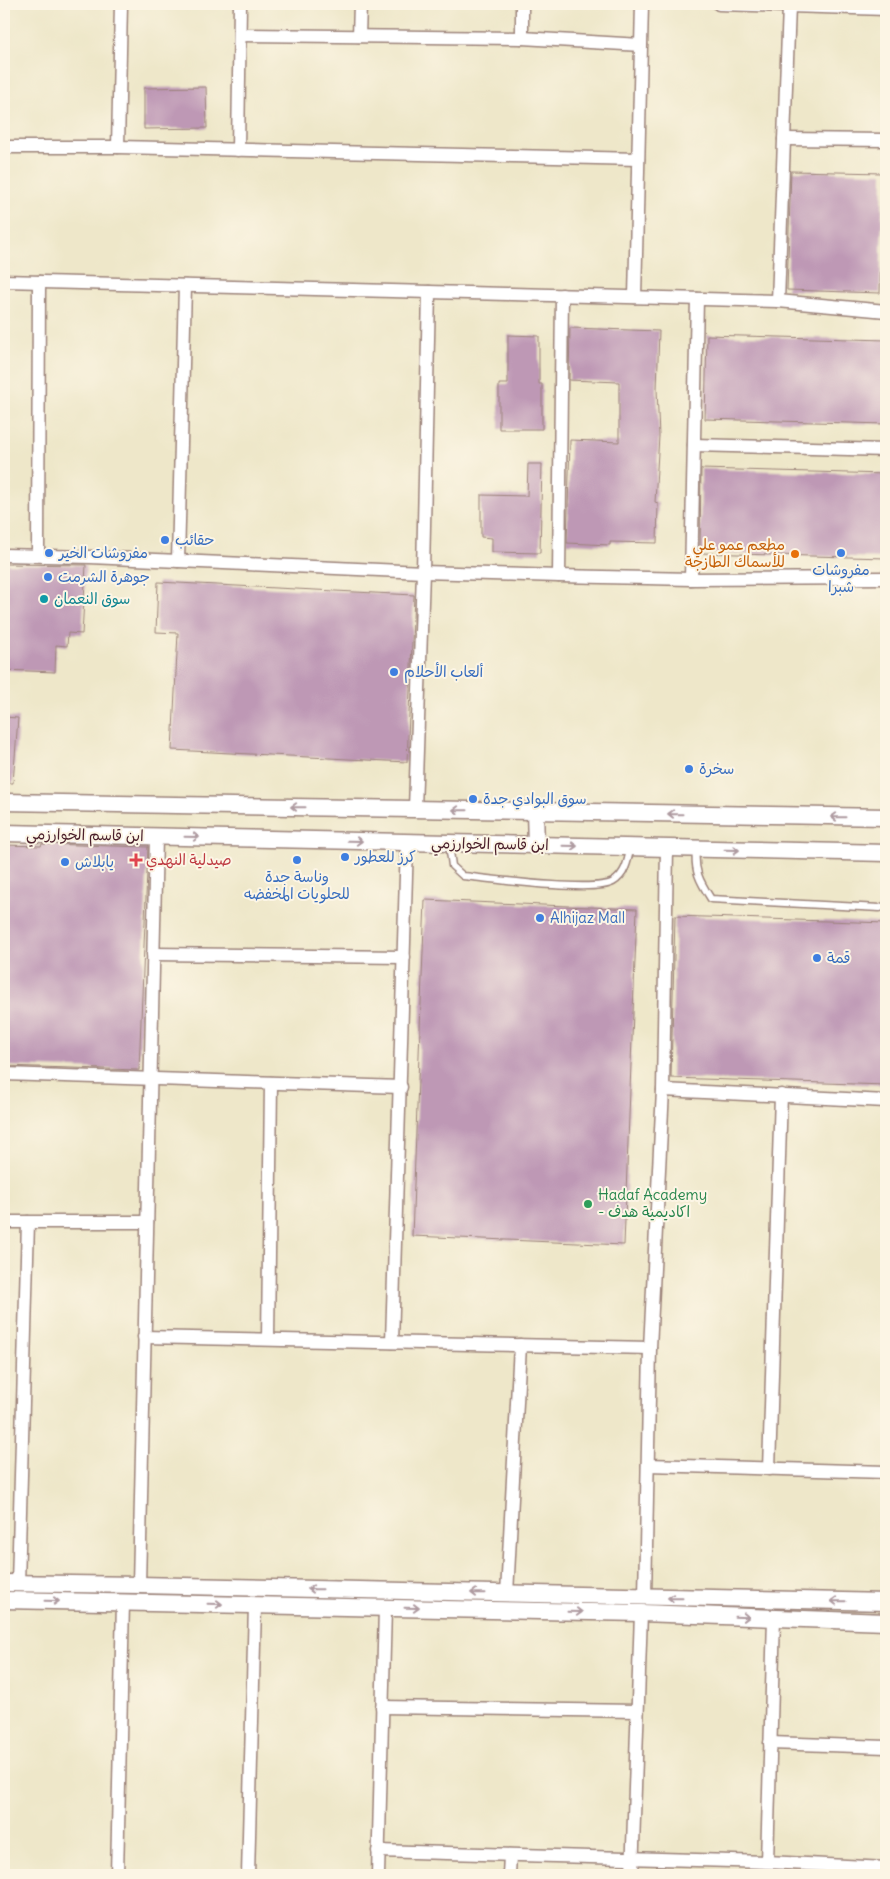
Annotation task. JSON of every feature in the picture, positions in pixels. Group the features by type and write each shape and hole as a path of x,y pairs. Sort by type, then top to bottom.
{"street":[{"path":"118,147 121,4"},
{"path":"238,150 240,4"},
{"path":"360,4 360,36"},
{"path":"522,4 522,38"},
{"path":"635,297 642,4"},
{"path":"719,4 886,9"},
{"path":"778,301 789,6"},
{"path":"240,35 522,38 641,45"},
{"path":"784,139 886,140"},
{"path":"4,147 118,147 638,159"},
{"path":"4,281 778,301 886,311"},
{"path":"38,555 39,282"},
{"path":"178,561 186,286"},
{"path":"415,809 423,572 429,292"},
{"path":"559,576 562,295"},
{"path":"691,579 698,299"},
{"path":"694,445 886,450"},
{"path":"4,555 559,576 691,579 886,578"},
{"name":"ابن قاسم الخوارزمي","path":"4,802 886,817"},
{"path":"535,811 536,845"},
{"name":"ابن قاسم الخوارزمي","path":"4,833 886,853"},
{"path":"139,1585 156,836"},
{"path":"392,1342 406,842"},
{"path":"645,1597 650,1348 664,1090 667,848"},
{"path":"153,954 404,957"},
{"path":"4,1074 400,1087"},
{"path":"268,1339 271,1083"},
{"path":"664,1090 886,1101"},
{"path":"769,1469 781,1095"},
{"path":"4,1222 147,1222"},
{"path":"28,1222 11,1584 139,1585 886,1602"},
{"path":"144,1337 650,1348"},
{"path":"507,1594 520,1345"},
{"path":"648,1465 886,1472"},
{"path":"4,1600 641,1613 886,1622"},
{"path":"117,1875 123,1602"},
{"path":"248,1875 256,1605"},
{"path":"378,1875 385,1608"},
{"path":"632,1875 641,1613"},
{"path":"767,1862 774,1618"},
{"path":"382,1707 637,1711"},
{"path":"770,1743 886,1747"},
{"path":"378,1851 767,1862 886,1868"},
{"path":"509,1875 510,1855"}],"lane":[{"path":"449,843 452,866 464,876 588,887 613,882 622,874 628,862 630,847"},
{"path":"696,849 694,864 698,880 711,899 880,908 886,905"}],"building":[{"path":"206,87 207,128 144,129 144,88"},
{"path":"791,171 883,173 880,293 787,290"},
{"path":"570,328 659,331 657,389 659,436 655,502 658,503 657,543 610,542 610,545 567,543 570,440 619,442 619,382 569,380"},
{"path":"508,335 539,336 539,384 542,384 542,429 499,429 499,384 508,384"},
{"path":"707,335 886,340 886,424 705,419"},
{"path":"528,464 542,464 540,553 492,552 492,538 481,537 481,495 527,496"},
{"path":"701,469 886,474 886,558 700,553"},
{"name":"سوق النعمان","path":"4,564 86,565 82,634 68,633 67,646 56,645 55,672 4,670"},
{"path":"158,582 414,595 407,762 172,750 178,633 156,632"},
{"path":"4,717 18,718 13,783 4,783"},
{"path":"42,844 148,847 139,1070 4,1066 4,845 41,846"},
{"path":"425,900 637,909 624,1245 412,1236"},
{"path":"675,916 886,923 886,1085 671,1078"}],"place":[{"name":"حقائب","path":"165,540"},
{"name":"مفروشات الخير","path":"49,553"},
{"name":"مفروشات شبرا","path":"841,553"},
{"name":"مطعم عمو علي للأسماك الطازجة","path":"795,554"},
{"name":"جوهرة الشرمت","path":"48,577"},
{"name":"سوق النعمان","path":"44,599"},
{"name":"ألعاب الأحلام","path":"394,672"},
{"name":"سخرة","path":"689,769"},
{"name":"سوق البوادي جدة","path":"473,799"},
{"name":"كرز للعطور","path":"345,857"},
{"name":"صيدلية النهدي","path":"136,860"},
{"name":"وناسة جدة للحلويات المخفضه","path":"297,860"},
{"name":"يابلاش","path":"65,862"},
{"name":"Alhijaz Mall","path":"540,918"},
{"name":"قمة","path":"817,958"},
{"name":"Hadaf Academy - اكاديمية هدف","path":"588,1204"}]}
